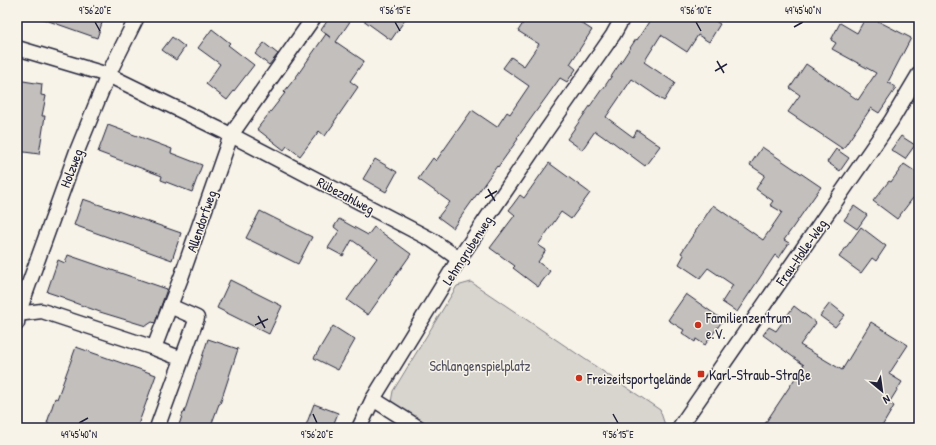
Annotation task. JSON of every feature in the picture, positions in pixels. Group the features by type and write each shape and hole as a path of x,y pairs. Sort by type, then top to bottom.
{"street":[{"name":"Holzweg","path":"18,317 68,174 108,75 137,17"},
{"path":"231,135 314,17"},
{"name":"Lehmgrubenweg","path":"359,428 373,399 460,259 613,35 623,17"},
{"name":"Rübezahlweg","path":"17,48 108,75 231,135 432,240 460,259"},
{"name":"Frau-Holle-Weg","path":"679,428 891,121 919,74"},
{"name":"Allendorfweg","path":"154,348 185,268 231,135"},
{"path":"157,428 196,318 170,306"},
{"path":"18,317 42,311 154,348 182,359"},
{"path":"373,399 419,428"}],"green space":[{"name":"Schlangenspielplatz","path":"471,282 660,410 665,425 662,428 434,428 391,402 393,391 457,286"}],"building":[{"path":"44,17 104,17 97,38 43,19"},
{"path":"330,17 353,17 336,42 364,61 350,81 358,87 335,122 325,136 319,131 300,156 287,146 284,150 257,129 285,93 284,92 326,34 321,30"},
{"path":"359,17 407,17 391,40"},
{"path":"527,17 572,17 592,30 570,64 576,69 567,82 560,78 517,138 518,139 453,228 438,217 450,202 418,179 433,158 436,161 472,110 497,127 507,112 510,114 529,86 503,68 511,57 524,66 539,44 518,31"},
{"path":"652,17 709,17 720,24 709,42 698,35 687,52 661,35 644,62 675,83 664,101 632,79 606,117 633,137 637,130 660,146 645,166 606,137 605,138 595,131 582,150 567,139"},
{"path":"866,17 870,17 911,38 888,82 896,88 879,113 871,108 843,149 788,112 800,95 790,88 806,64 858,100 876,73 832,49 836,43 831,40 840,23 857,33"},
{"path":"212,29 230,43 228,45 254,65 227,100 206,84 220,64 198,48"},
{"path":"172,37 185,47 176,60 162,50"},
{"path":"264,43 278,54 269,65 255,54"},
{"path":"17,80 42,84 41,95 46,96 42,116 45,116 39,154 17,151"},
{"path":"108,125 172,149 171,153 202,165 192,192 161,180 162,176 98,152"},
{"path":"901,136 915,145 905,159 891,150"},
{"path":"762,147 821,187 784,240 789,243 779,258 775,255 737,312 722,302 733,285 708,268 700,278 679,264 684,255 681,253 713,205 763,240 782,212 770,205 773,201 756,189 765,175 750,165"},
{"path":"836,149 849,158 840,171 827,162"},
{"path":"375,159 397,172 386,192 363,179"},
{"path":"549,163 590,193 571,219 561,212 538,245 546,250 538,262 550,271 538,287 513,268 515,266 490,248 515,215 509,210 520,195 524,198"},
{"path":"904,164 919,174 919,203 913,198 897,219 873,201 889,181 891,182"},
{"path":"83,199 181,233 172,260 74,225"},
{"path":"854,206 867,215 857,229 844,220"},
{"path":"260,211 312,237 298,264 246,238"},
{"path":"339,219 368,235 374,227 411,254 368,315 347,300 377,258 352,240 343,256 328,248 339,231 334,227"},
{"path":"861,227 886,246 876,261 872,258 861,273 839,257"},
{"path":"68,255 167,289 155,323 152,322 146,326 100,312 47,292 58,260 65,263"},
{"path":"230,280 282,306 269,334 217,308"},
{"name":"Familienzentrum e.V.","path":"686,294 723,320 705,345 696,339 695,342 682,333 684,330 668,320"},
{"path":"830,303 845,315 835,327 820,316"},
{"path":"794,306 816,323 800,345 842,370 871,322 908,345 889,374 902,382 889,403 894,406 881,428 762,428 804,365 763,335 769,327 776,331"},
{"path":"333,326 355,340 338,370 314,358"},
{"path":"208,339 238,349 220,404 212,423 220,426 220,428 178,428 184,413"},
{"path":"76,347 156,375 137,428 62,428 47,423 55,398 57,399"},
{"path":"314,404 338,413 332,428 305,428"}],"place":[{"name":"Familienzentrum e.V.","path":"698,325"},
{"name":"Karl-Straub-Straße","path":"701,374"},
{"name":"Freizeitsportgelände","path":"579,378"}]}
